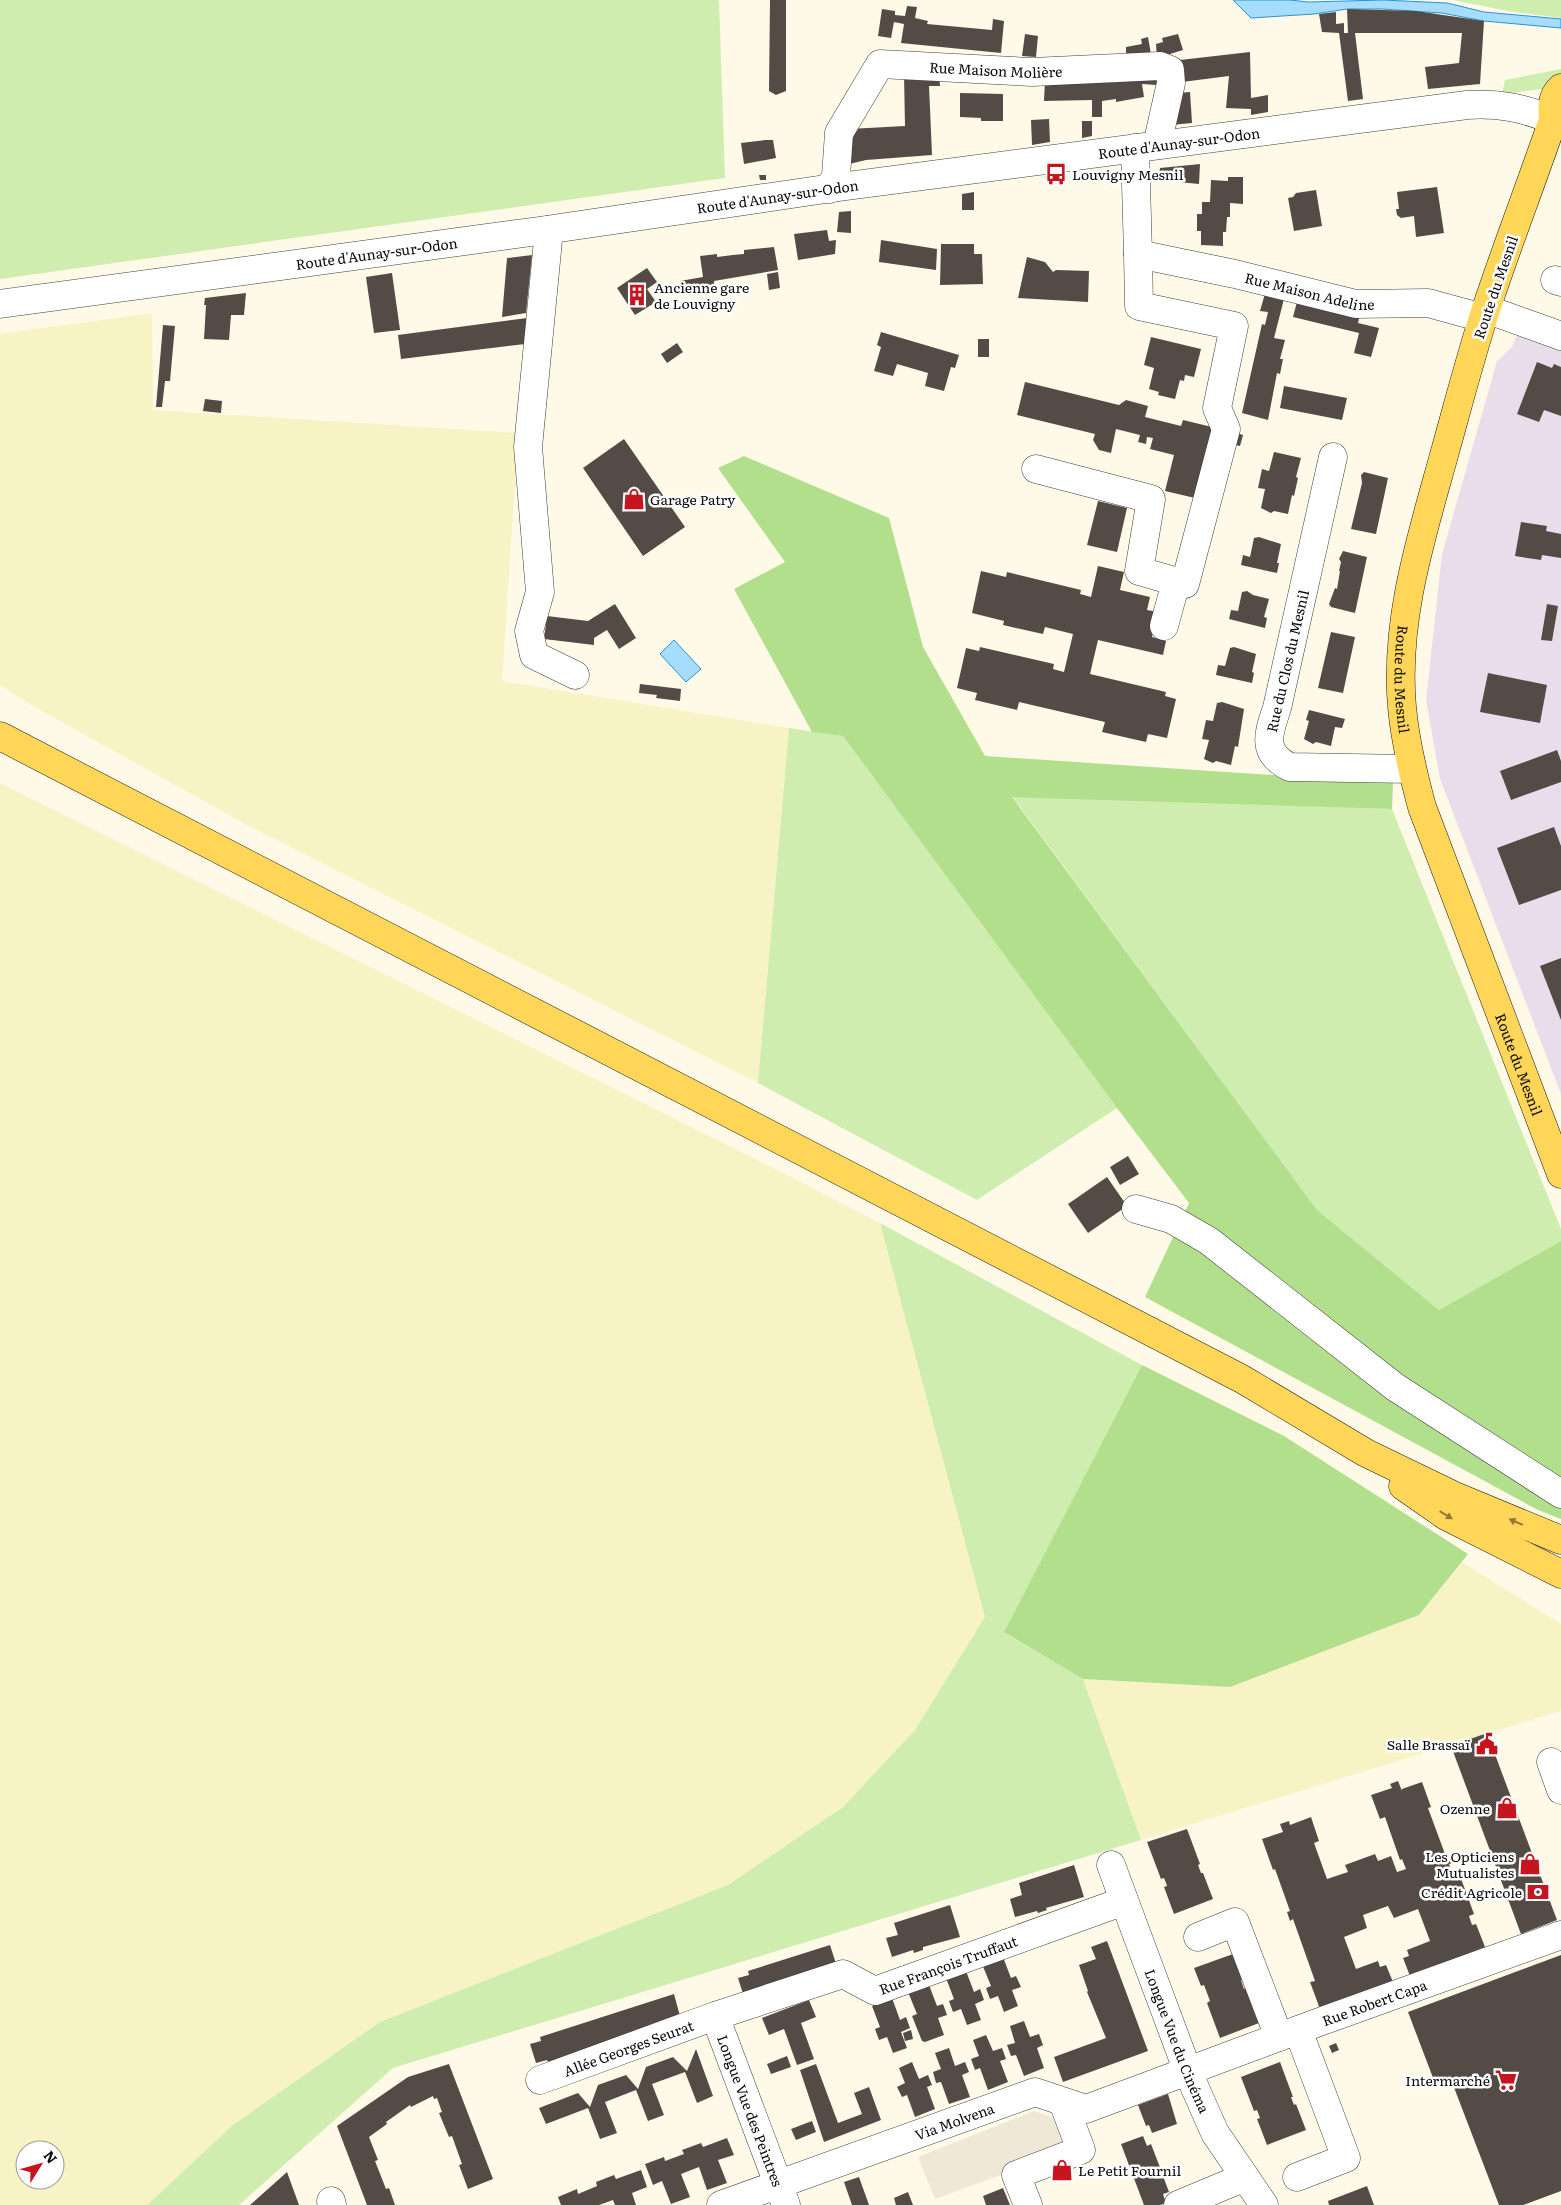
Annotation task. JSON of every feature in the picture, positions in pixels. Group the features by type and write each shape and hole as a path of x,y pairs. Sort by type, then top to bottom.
{"main road":[{"name":"Route du Mesnil","path":"1558,107 1485,313 1420,543 1407,600 1402,644 1402,700 1411,769 1422,807 1561,1174"},
{"path":"0,736 1242,1379 1366,1453 1457,1497 1561,1540"},
{"path":"1366,1453 1406,1487 1446,1516 1561,1574"}],"street":[{"name":"Rue Maison Molière","path":"829,188 836,176 839,132 880,64 1032,72 1160,66 1170,70 1171,83 1146,147"},
{"name":"Route d'Aunay-sur-Odon","path":"0,304 549,230 829,188 1467,104 1510,105 1534,112 1558,107"},
{"path":"1036,469 1151,499 1139,571 1185,584 1226,429 1218,408 1234,326 1139,306 1138,254 1146,147"},
{"path":"549,230 528,447 540,592 529,631 534,655 575,675"},
{"name":"Rue Maison Adeline","path":"1138,254 1236,274 1356,304 1428,304 1485,313 1561,336"},
{"name":"Rue du Clos du Mesnil","path":"1333,457 1277,708 1270,727 1269,742 1280,762 1290,766 1411,769"},
{"path":"1164,626 1176,582"},
{"path":"1136,1209 1171,1219 1209,1241 1396,1387 1561,1494"},
{"path":"1551,1762 1561,1790"},
{"name":"Longue Vue du Cinéma","path":"1111,1865 1188,2072 1215,2133 1264,2205"},
{"name":"Rue François Truffaut","path":"715,2016 843,1974 875,1990 1124,1900"},
{"path":"1198,1937 1235,1922 1346,2158 1297,2177"},
{"name":"Rue Robert Capa","path":"1188,2072 1561,1935"},
{"name":"Allée Georges Seurat","path":"540,2080 715,2016"},
{"name":"Longue Vue des Peintres","path":"715,2016 782,2195"},
{"name":"Via Molvena","path":"721,2205 782,2195 1035,2092 1086,2110 1188,2072"},
{"path":"1028,2205 1016,2175 1080,2150 1063,2102"},
{"path":"1178,2205 1245,2177"}],"shaded area":[{"path":"1528,308 1561,321 1561,1094 1440,779 1426,700 1442,554 1497,361 1512,347"},
{"path":"152,313 153,410 518,433 502,681 789,728 758,1083 249,826 33,706 0,685 0,334"},
{"path":"0,783 752,1157 880,1223 986,1617 915,1730 843,1807 728,1885 380,2022 233,2125 147,2205 0,2205"},
{"path":"1462,1562 1561,1624 1561,1711 1141,1840 1083,1679 1230,1687 1419,1615"},
{"path":"1034,2111 1064,2121 1072,2149 935,2199 918,2157"}],"green space":[{"path":"0,0 719,0 725,178 0,279"},
{"path":"1453,0 1561,0 1561,18 1508,11"},
{"path":"1561,69 1561,80 1543,89 1502,94 1505,80"},
{"path":"744,456 889,518 923,647 985,756 1393,783 1392,809 1012,797 1317,1210 1439,1310 1561,1241 1561,1519 1538,1510 1145,1297 1189,1203 843,736 812,732 734,589 785,562 718,468"},
{"path":"789,728 843,736 1117,1108 977,1200 758,1083"},
{"path":"1012,796 1392,809 1561,1229 1561,1241 1439,1310 1317,1210"},
{"path":"880,1223 1142,1365 1004,1632 1083,1679 1141,1840 393,2068 239,2205 147,2205 233,2125 380,2022 728,1885 843,1807 915,1730 985,1617"},
{"path":"1142,1365 1284,1436 1468,1554 1419,1615 1230,1687 1083,1679 1004,1632"}],"water":[{"path":"1233,0 1290,0 1308,2 1383,0 1447,3 1484,12 1561,19 1561,28 1484,21 1442,13 1382,9 1347,9 1314,14 1251,18"},
{"path":"674,640 701,669 686,682 660,654"}],"building":[{"path":"770,0 786,0 786,91 776,95 769,91"},
{"path":"907,6 917,7 915,18 928,21 927,24 992,30 993,19 1004,21 1001,53 901,43 904,24 894,22 891,38 878,36 882,9 895,11 895,15 905,16"},
{"path":"1347,9 1416,11 1484,21 1480,84 1428,89 1425,67 1459,63 1462,33 1355,33 1363,99 1348,101 1339,33 1322,32 1319,14 1336,12 1336,24 1344,23 1344,33 1348,33"},
{"path":"1025,34 1038,36 1036,57 1022,56"},
{"path":"1178,34 1183,50 1157,58 1156,44 1163,42 1162,38"},
{"path":"1148,37 1152,60 1126,65 1126,47 1142,44 1141,39"},
{"path":"1250,52 1251,98 1268,95 1268,112 1251,115 1251,109 1226,108 1229,76 1182,82 1180,60"},
{"path":"904,75 939,75 940,86 929,86 932,155 866,160 845,165 849,129 905,126"},
{"path":"1166,78 1157,85 1142,84 1144,97 1116,102 1116,99 1102,101 1102,117 1092,117 1092,100 1044,101 1045,79"},
{"path":"1190,92 1192,123 1171,125 1177,93"},
{"path":"960,93 1003,94 1003,121 981,121 981,118 960,117"},
{"path":"1049,119 1050,142 1032,145 1031,120"},
{"path":"1082,121 1092,121 1092,136 1082,138"},
{"path":"773,140 776,158 744,164 741,143"},
{"path":"1200,164 1199,184 1159,180 1160,168"},
{"path":"759,175 766,175 766,180 760,180"},
{"path":"1228,177 1243,177 1243,204 1230,203 1230,217 1227,217 1226,232 1223,232 1223,246 1201,245 1201,231 1197,231 1197,214 1202,214 1202,202 1210,202 1211,180 1228,181"},
{"path":"1437,187 1444,233 1416,237 1414,216 1401,218 1397,215 1396,209 1399,209 1397,192"},
{"path":"1316,190 1322,226 1294,231 1288,198 1293,197 1296,193"},
{"path":"974,192 974,210 962,210 962,194"},
{"path":"851,211 851,233 837,232 839,212"},
{"path":"827,230 829,241 836,240 835,254 798,260 794,234"},
{"path":"881,240 937,249 936,270 879,262"},
{"path":"941,244 974,244 974,254 982,254 983,284 940,285"},
{"path":"774,247 778,270 714,281 715,293 694,295 682,291 680,281 703,277 700,256 717,254 717,257 744,254 744,250"},
{"path":"532,255 526,313 502,317 507,258"},
{"path":"1027,257 1045,262 1053,272 1056,270 1089,271 1088,302 1018,298"},
{"name":"Ancienne gare de Louvigny","path":"647,268 657,282 647,289 656,302 635,315 617,288"},
{"path":"778,272 780,288 769,290 767,274"},
{"path":"392,273 400,330 374,333 366,277"},
{"path":"1266,290 1285,295 1274,338 1285,340 1280,359 1283,359 1280,374 1277,373 1268,420 1242,413 1262,324 1265,325 1268,312 1260,311"},
{"path":"246,293 244,315 231,315 229,340 204,339 205,298"},
{"path":"1298,298 1360,314 1358,323 1379,328 1371,357 1354,353 1359,333 1293,317"},
{"path":"527,318 525,344 401,359 398,335"},
{"path":"163,325 175,326 170,381 165,381 162,407 156,407"},
{"path":"881,332 959,355 955,368 951,367 944,391 925,386 928,373 897,364 893,376 874,371 881,347 877,345"},
{"path":"1151,337 1201,349 1194,377 1185,375 1184,381 1180,380 1175,399 1158,395 1159,392 1149,389 1154,368 1144,365"},
{"path":"978,339 989,339 989,357 978,357"},
{"path":"677,343 683,352 667,363 661,354"},
{"path":"1537,362 1552,368 1554,364 1561,367 1561,416 1544,410 1539,422 1517,414"},
{"path":"1025,382 1119,405 1126,400 1148,406 1145,417 1181,426 1183,420 1212,427 1195,498 1165,491 1174,455 1150,449 1153,438 1147,437 1146,444 1138,442 1140,435 1116,429 1111,453 1099,450 1093,440 1095,434 1017,415"},
{"path":"1284,386 1347,398 1342,420 1280,408"},
{"path":"205,399 222,401 221,413 203,411"},
{"path":"1229,431 1243,435 1240,446 1226,443"},
{"name":"Garage Patry","path":"624,439 685,527 643,556 583,468"},
{"path":"1274,452 1301,458 1294,496 1292,495 1288,514 1274,511 1271,513 1261,508 1265,489 1258,488 1262,469 1269,471"},
{"path":"1364,472 1388,478 1376,534 1351,529 1362,483 1361,475"},
{"path":"1098,501 1127,508 1117,552 1087,545"},
{"path":"1521,522 1547,526 1546,531 1561,534 1561,558 1542,555 1541,560 1515,556"},
{"path":"1259,537 1281,544 1277,573 1241,565 1243,555 1250,557 1254,538"},
{"path":"1343,551 1367,557 1355,613 1331,607 1329,604 1335,588 1337,589 1341,562 1339,559"},
{"path":"1098,566 1124,572 1120,590 1150,597 1147,610 1158,612 1152,637 1166,641 1163,655 1098,640 1090,674 1166,692 1165,696 1176,699 1167,738 1148,734 1146,742 1102,732 1105,722 1019,702 1017,710 975,700 977,693 957,688 966,648 979,651 980,647 1054,664 1053,669 1064,672 1073,634 1045,627 1043,634 1003,625 1004,621 972,613 981,571 1006,577 1007,572 1081,590 1080,594 1091,597"},
{"path":"1247,591 1253,595 1269,599 1264,617 1267,618 1265,628 1229,619 1231,610 1238,611 1242,592"},
{"path":"615,604 636,638 619,649 607,630 594,638 594,645 544,639 547,616 588,621"},
{"path":"1547,604 1558,606 1552,641 1541,640"},
{"path":"1331,632 1355,637 1343,693 1318,688"},
{"path":"1234,647 1256,654 1252,672 1254,673 1252,683 1216,675 1218,665 1225,666 1230,648"},
{"path":"1488,673 1547,685 1540,723 1480,712"},
{"path":"640,684 681,689 680,701 656,698 657,695 639,693"},
{"path":"1222,702 1244,709 1238,747 1235,746 1231,765 1216,761 1213,763 1204,759 1209,740 1202,739 1206,720 1213,721 1217,703"},
{"path":"1309,710 1345,719 1342,728 1335,727 1331,746 1316,742 1313,744 1304,739 1309,721 1306,720"},
{"path":"1557,750 1561,761 1561,782 1511,800 1500,771"},
{"path":"1554,827 1561,846 1561,890 1519,905 1497,848"},
{"path":"1561,958 1561,1020 1540,966"},
{"path":"1128,1156 1139,1174 1120,1185 1110,1167"},
{"path":"1107,1177 1127,1206 1088,1233 1068,1204"},
{"path":"1487,1733 1557,1920 1521,1934 1451,1746"},
{"path":"1398,1781 1402,1791 1402,1789 1422,1782 1431,1807 1428,1808 1445,1854 1448,1853 1452,1863 1449,1864 1454,1878 1460,1876 1474,1914 1469,1916 1472,1925 1476,1924 1485,1947 1410,1976 1403,1958 1409,1956 1407,1950 1430,1941 1418,1909 1394,1918 1388,1906 1363,1915 1367,1928 1344,1937 1356,1969 1378,1961 1380,1967 1386,1965 1393,1982 1320,2009 1310,1982 1315,1981 1293,1919 1290,1921 1287,1912 1290,1911 1262,1839 1283,1832 1280,1824 1289,1821 1290,1825 1311,1817 1319,1841 1314,1843 1327,1879 1348,1872 1345,1865 1375,1854 1378,1861 1391,1856 1397,1872 1406,1869 1402,1859 1400,1860 1385,1817 1380,1819 1371,1795 1392,1788 1390,1784"},
{"path":"1187,1829 1200,1864 1198,1865 1213,1899 1174,1914 1164,1887 1167,1886 1166,1883 1164,1878 1161,1879 1147,1842"},
{"path":"1074,1865 1084,1897 1046,1908 1047,1910 1038,1913 1037,1911 1015,1917 1010,1899 1022,1895 1019,1883"},
{"path":"950,1905 960,1937 923,1947 923,1950 914,1953 913,1950 892,1957 886,1938 898,1935 894,1923"},
{"path":"1107,1941 1148,2051 1063,2082 1054,2057 1106,2038 1087,1992 1079,1965 1096,1959 1091,1947"},
{"path":"830,1945 838,1970 744,1997 738,1978 749,1975 748,1971"},
{"path":"1233,1954 1243,1980 1241,1980 1244,1989 1246,1988 1259,2023 1220,2038 1207,2003 1210,2001 1204,1985 1201,1986 1194,1968"},
{"name":"Intermarché","path":"1561,1955 1561,2191 1523,2205 1499,2205 1450,2077 1435,2083 1408,2012"},
{"path":"1003,1957 1011,1978 1016,1976 1021,1987 1012,1990 1018,2006 1004,2012 998,1996 990,1999 986,1988 991,1986 982,1964"},
{"path":"966,1971 974,1992 980,1989 984,2000 975,2004 981,2020 967,2025 961,2009 953,2012 949,2001 954,1999 946,1978"},
{"path":"929,1985 937,2006 943,2004 947,2015 938,2018 944,2035 925,2042 922,2041 912,2016 917,2014 908,1992"},
{"path":"674,1994 681,2020 548,2062 547,2060 536,2063 530,2044 541,2041 540,2037"},
{"path":"892,1998 900,2020 906,2017 910,2028 901,2032 907,2048 893,2053 887,2037 879,2040 875,2029 880,2027 872,2006"},
{"path":"809,2000 816,2017 801,2023 814,2059 797,2065 784,2029 769,2035 762,2018"},
{"path":"1024,2021 1030,2037 1039,2034 1043,2045 1037,2048 1044,2068 1024,2076 1016,2055 1011,2056 1007,2045 1015,2043 1010,2026"},
{"path":"911,2030 913,2039 905,2041 903,2033"},
{"path":"986,2035 993,2051 1002,2048 1006,2059 1000,2061 1008,2082 988,2090 980,2068 975,2070 971,2059 979,2056 973,2040"},
{"path":"1336,2043 1339,2050 1332,2053 1329,2046"},
{"path":"949,2048 955,2066 965,2062 969,2072 962,2075 970,2097 949,2104 941,2082 936,2083 933,2072 941,2069 935,2053"},
{"path":"696,2049 713,2096 697,2103 685,2072 652,2084 664,2115 648,2121 636,2090 605,2102 617,2133 600,2139 588,2108 546,2124 539,2108 578,2093 590,2107 598,2085 626,2075 638,2089 646,2067 673,2057 687,2071"},
{"path":"787,2056 791,2067 771,2074 767,2064"},
{"path":"912,2062 919,2079 928,2075 932,2085 927,2087 935,2109 915,2117 907,2095 902,2097 897,2087 905,2083 899,2068"},
{"path":"1280,2062 1293,2097 1291,2097 1294,2105 1296,2104 1306,2130 1267,2145 1257,2119 1260,2118 1257,2110 1254,2111 1241,2077"},
{"path":"449,2064 493,2179 468,2189 459,2165 462,2164 452,2136 449,2137 439,2113 442,2112 437,2098 434,2099 433,2096 411,2107 410,2105 369,2137 378,2160 375,2161 386,2189 389,2188 395,2205 367,2205 337,2126 408,2077"},
{"path":"816,2064 838,2123 862,2114 854,2093 869,2087 881,2120 824,2142 800,2070"},
{"path":"1168,2094 1177,2124 1152,2133 1149,2125 1146,2126 1138,2105"},
{"path":"812,2121 816,2132 796,2140 791,2129"},
{"path":"1143,2136 1147,2146 1151,2144 1161,2170 1155,2173 1157,2178 1163,2176 1169,2192 1163,2194 1166,2203 1160,2205 1144,2205 1121,2144"},
{"path":"727,2138 734,2155 718,2160 727,2183 707,2190 699,2167 681,2174 690,2197 671,2204 662,2181 653,2185 645,2164 664,2157 665,2161 684,2154 682,2150 701,2143 703,2147"},
{"name":"Le Petit Fournil","path":"1069,2162 1072,2171 1054,2178 1051,2169"},
{"path":"641,2170 647,2187 632,2193 636,2205 615,2205 613,2200 599,2205 561,2205 558,2197 577,2189 578,2194 597,2186 596,2182 614,2175 616,2179"},
{"path":"287,2172 299,2205 250,2205"},
{"path":"859,2177 869,2205 852,2205 844,2182"},
{"path":"1367,2186 1374,2205 1329,2205 1328,2201"},
{"path":"1003,2188 1010,2205 986,2205 983,2196"},
{"path":"908,2192 913,2205 896,2205 894,2198"}],"place":[{"name":"Louvigny Mesnil","path":"1056,174"},
{"name":"Ancienne gare de Louvigny","path":"637,295"},
{"name":"Garage Patry","path":"634,499"},
{"name":"Salle Brassaï","path":"1487,1744"},
{"name":"Ozenne","path":"1507,1808"},
{"name":"Les Opticiens Mutualistes","path":"1530,1864"},
{"name":"Crédit Agricole","path":"1538,1892"},
{"name":"Intermarché","path":"1506,2080"},
{"name":"Le Petit Fournil","path":"1062,2170"}]}
